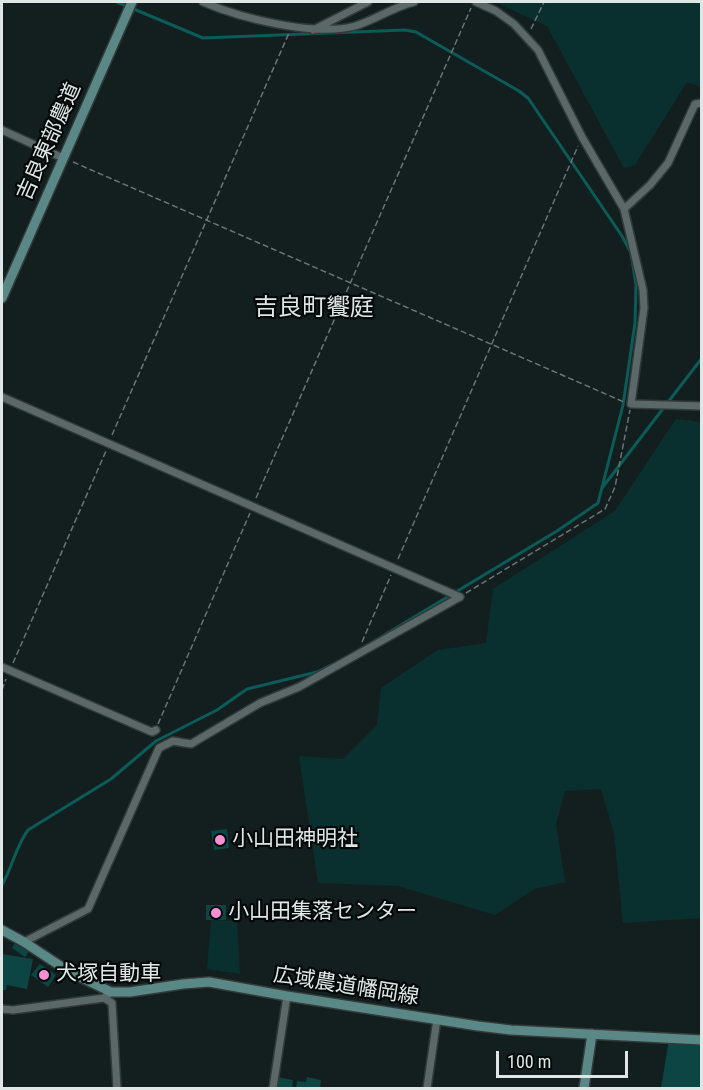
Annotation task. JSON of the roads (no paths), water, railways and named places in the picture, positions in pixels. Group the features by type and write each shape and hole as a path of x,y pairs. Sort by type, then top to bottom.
{"street":[{"name":"吉良東部農道","path":"2,298 132,2"},
{"path":"203,2 217,8 313,30 356,26 414,2"},
{"path":"313,30 368,2"},
{"path":"475,2 496,11 514,24 538,51 582,137 624,209 641,279 644,308 631,404 702,406"},
{"path":"624,209 650,185 668,164 695,104 702,103"},
{"path":"2,130 63,158"},
{"path":"2,397 460,597 299,687 260,703 191,744 173,741 159,748 88,909 24,942"},
{"path":"2,668 152,732 156,730"},
{"name":"広域農道幡岡線","path":"2,930 108,995 209,982 437,1020 512,1030 702,1040"},
{"path":"2,1009 13,1010 108,995 112,1003 117,1089"},
{"path":"273,1089 287,996"},
{"path":"427,1089 437,1020"},
{"path":"584,1089 592,1034"}],"waterway":[{"path":"117,2 203,38 405,30 416,32 528,98 622,236 631,253 636,285 635,323 623,405 598,503 557,531 366,646"},
{"path":"602,488 702,358"},
{"path":"2,885 28,830 111,779 156,741 217,710 247,689 317,672 331,665"}],"place":[{"name":"小山田神明社","path":"220,840"},
{"name":"小山田集落センター","path":"216,913"},
{"name":"犬塚自動車","path":"44,975"}],"district":[{"name":"吉良町饗庭","path":"314,309"}]}
